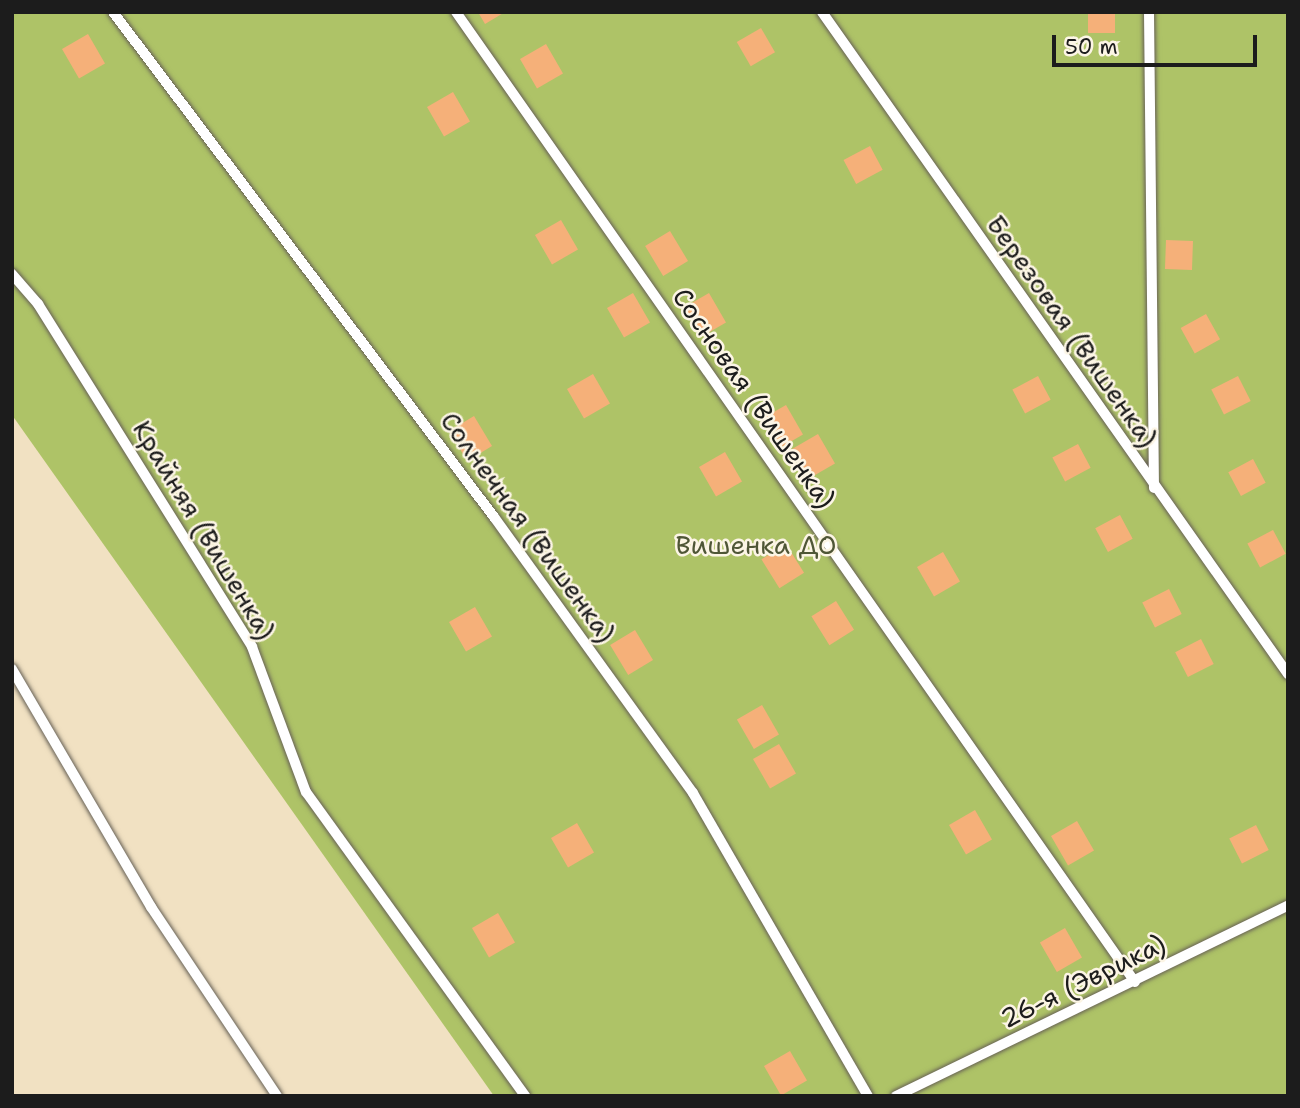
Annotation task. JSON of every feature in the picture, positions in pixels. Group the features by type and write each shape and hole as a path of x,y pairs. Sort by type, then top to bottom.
{"lane":[{"name":"Солнечная (Вишенка)","path":"113,12 494,517 693,793 868,1096"},
{"name":"Сосновая (Вишенка)","path":"456,12 1135,982"},
{"name":"Березовая (Вишенка)","path":"822,12 1154,488 1288,674"},
{"path":"1149,12 1154,488"},
{"name":"Крайняя (Вишенка)","path":"12,274 38,304 252,648 306,792 526,1096"},
{"path":"12,669 151,907 277,1096"},
{"name":"26-я (Эврика)","path":"896,1096 1288,906"}],"green space":[{"name":"Вишенка ДО","path":"12,12 1288,12 1288,1096 494,1096 12,415"}],"building":[{"path":"478,12 505,12 485,24"},
{"path":"1088,12 1115,12 1115,33 1088,33"},
{"path":"761,28 775,52 751,66 737,42"},
{"path":"88,34 105,63 79,78 62,49"},
{"path":"546,44 563,73 537,88 520,59"},
{"path":"453,92 470,121 444,136 427,107"},
{"path":"870,146 883,170 856,184 844,160"},
{"path":"561,220 578,249 552,264 535,235"},
{"path":"670,231 688,261 663,276 645,246"},
{"path":"1166,240 1193,241 1192,270 1165,269"},
{"path":"633,293 650,322 624,337 607,308"},
{"path":"709,293 726,322 701,337 684,308"},
{"path":"1206,314 1220,339 1195,353 1181,328"},
{"path":"593,374 610,403 584,418 567,389"},
{"path":"1038,376 1051,400 1025,413 1012,390"},
{"path":"1238,376 1251,401 1224,415 1211,390"},
{"path":"786,405 803,434 778,449 761,419"},
{"path":"474,416 492,446 467,461 449,431"},
{"path":"818,434 835,463 809,478 792,449"},
{"path":"1078,444 1091,468 1065,481 1052,458"},
{"path":"725,452 742,481 716,496 699,467"},
{"path":"1253,459 1266,483 1241,496 1228,472"},
{"path":"1120,515 1133,539 1108,552 1095,528"},
{"path":"1273,530 1286,554 1260,567 1247,544"},
{"path":"786,544 804,573 779,588 761,559"},
{"path":"943,552 960,581 934,596 917,567"},
{"path":"1169,589 1182,614 1155,628 1142,603"},
{"path":"836,601 854,630 829,645 811,616"},
{"path":"475,607 492,636 466,651 449,622"},
{"path":"635,630 653,660 628,675 610,645"},
{"path":"1201,639 1214,664 1188,677 1175,652"},
{"path":"762,705 779,734 754,749 737,720"},
{"path":"779,744 796,773 770,788 753,759"},
{"path":"975,810 992,839 966,854 949,825"},
{"path":"1077,821 1094,850 1068,865 1051,836"},
{"path":"577,823 594,852 568,867 551,838"},
{"path":"1256,825 1269,850 1242,864 1229,839"},
{"path":"498,913 515,942 489,957 472,928"},
{"path":"1065,928 1082,957 1057,972 1040,942"},
{"path":"790,1051 807,1080 781,1095 764,1066"}]}
